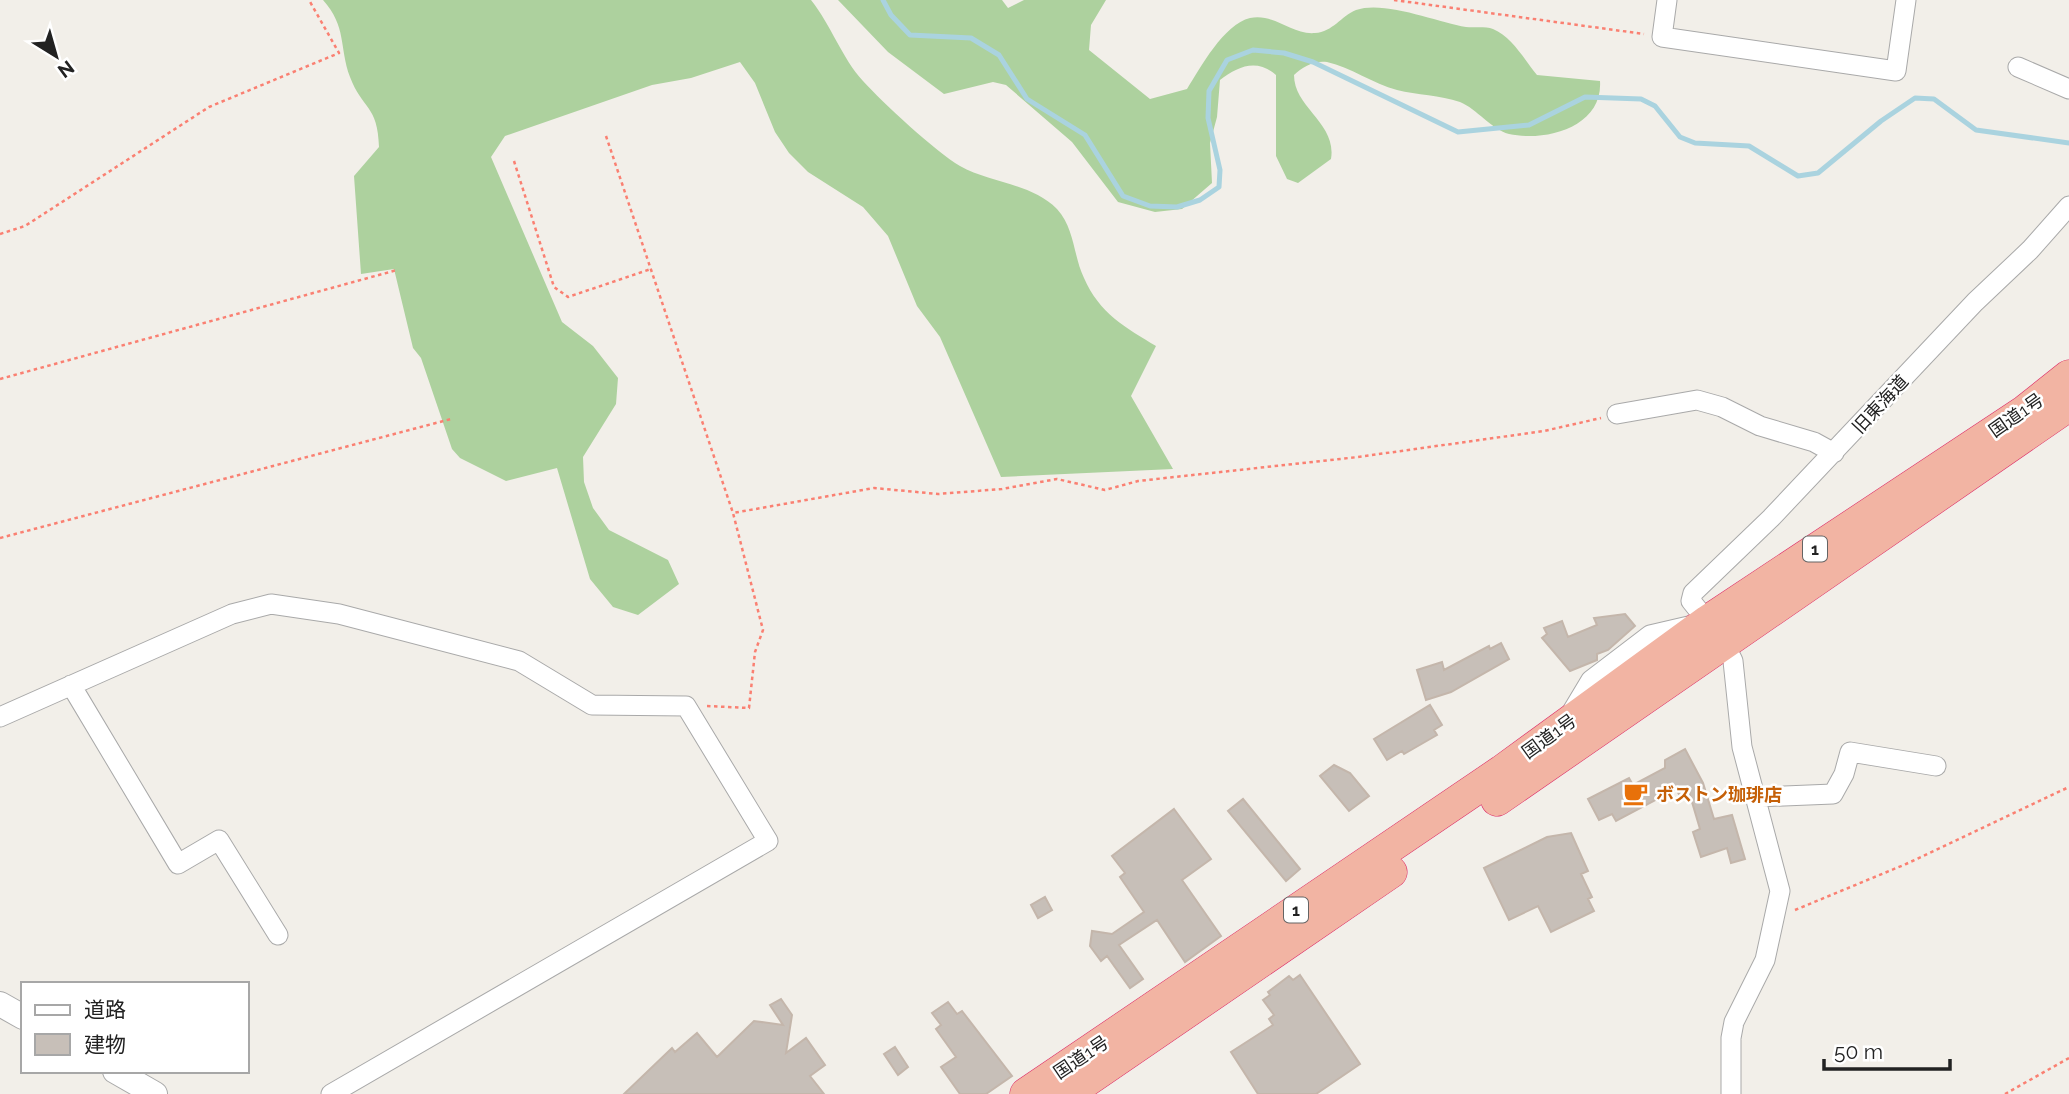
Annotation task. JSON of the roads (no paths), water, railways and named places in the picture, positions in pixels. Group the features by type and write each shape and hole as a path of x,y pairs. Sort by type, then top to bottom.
{"highway":[{"name":"国道1号","path":"1254,952 1708,621 2025,411 2069,376"},
{"name":"国道1号","path":"1026,1094 1187,998 1254,952 1708,621 2069,405"},
{"name":"国道1号","path":"1067,1094 1187,998"}],"street":[{"path":"1667,0 1662,37 1896,71 1906,0"},
{"path":"2018,67 2069,89"},
{"name":"旧東海道","path":"1708,621 1693,593 1834,453 2069,206"},
{"path":"1617,414 1697,400 1722,407 1760,426 1814,442 1834,453"},
{"path":"0,717 232,614 271,604 339,614 519,661 592,705 686,706 768,841 331,1094"},
{"path":"1564,725 1591,680 1650,635 1708,621 1733,661 1742,747 1780,891 1765,960 1734,1022 1731,1038 1731,1094"},
{"path":"71,685 178,864 219,840 278,934"},
{"path":"1756,797 1833,793 1844,774 1850,752 1936,766"},
{"path":"0,1004 21,1016"},
{"path":"118,1073 155,1094"}],"waterway":[{"path":"883,0 891,15 910,35 971,38 999,55 1027,99 1085,135 1123,196 1150,206 1177,207 1200,200 1219,187 1220,170 1208,118 1209,91 1227,60 1253,50 1284,53 1313,62 1458,132 1529,125 1585,97 1641,99 1655,106 1680,137 1695,143 1749,146 1798,176 1818,173 1881,121 1915,98 1934,99 1976,130 2069,143"}],"place":[{"name":"ボストン珈琲店","path":"1636,794"}]}
